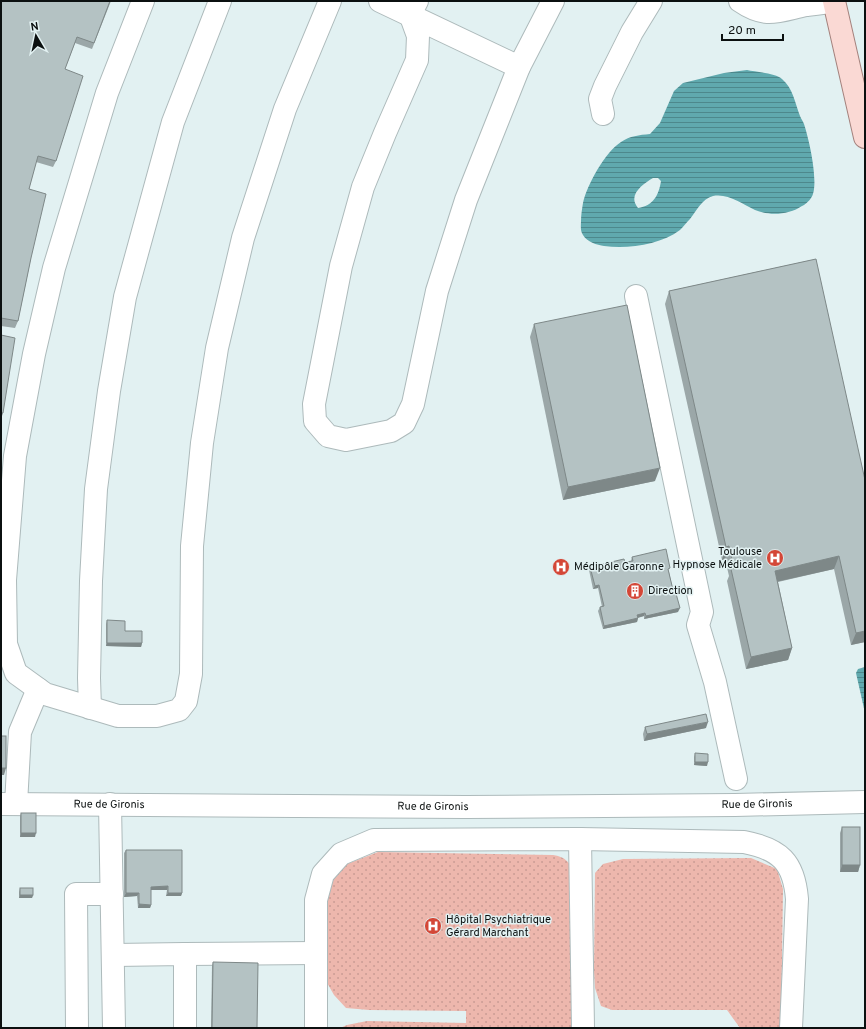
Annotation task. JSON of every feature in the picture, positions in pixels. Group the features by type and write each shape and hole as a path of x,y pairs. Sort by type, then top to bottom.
{"main road":[{"path":"834,1 865,137"}],"street":[{"path":"143,1 107,93 54,268 34,354 6,506 6,644 16,673 45,694 118,716 157,716 179,710 186,701 191,674 192,546 202,443 217,348 243,238 285,109 330,1"},
{"path":"90,708 89,678 91,589 96,489 109,391 125,297 173,122 220,1"},
{"path":"380,1 414,8 519,67"},
{"path":"414,8 418,36 417,60 363,187 341,266 314,404 316,422 328,436 346,440 390,431 404,423 413,404 437,291 466,200 519,67 553,1"},
{"path":"603,114 600,99 605,86 632,32 652,1"},
{"path":"740,1 751,9 771,13 806,5 834,1"},
{"path":"636,296 702,612 698,625 715,682 736,779"},
{"path":"8,804 20,732 38,689"},
{"name":"Rue de Gironis","path":"8,804 466,807 736,805 865,802"},
{"path":"110,804 114,955 114,1028"},
{"path":"316,1028 316,900 323,874 341,854 374,840 580,840 744,842 760,845 775,852 792,872 796,892 792,1028"},
{"path":"580,840 583,1028"},
{"path":"77,1028 76,894 112,894"},
{"path":"114,955 316,953"},
{"path":"185,954 185,1028"}],"shaded area":[{"path":"378,852 553,855 566,860 573,872 572,1028 340,1028 367,1021 466,1023 466,1011 369,1010 346,1008 334,995 326,981 327,900 333,878 347,864"},
{"path":"751,858 777,869 783,889 781,1028 740,1028 727,1010 612,1010 601,1006 595,988 594,972 595,873 603,864 623,859"}],"water":[{"path":"747,70 771,74 782,79 789,87 804,124 811,151 814,183 811,198 806,204 797,209 785,213 773,214 755,210 724,196 713,196 709,197 703,202 680,230 663,239 644,245 623,247 601,246 587,240 581,230 583,203 588,187 609,153 628,138 650,134 660,123 674,91 683,83 724,73","holes":["653,178 658,178 661,181 657,195 648,205 638,208 634,199 635,194 645,183"]},
{"path":"865,667 865,713 856,673 858,669"}],"building":[{"path":"1,1 110,1 94,43 77,37 65,69 83,76 56,161 38,156 29,189 46,194 18,321 1,318"},
{"path":"816,259 865,480 865,631 856,633 839,556 775,571 792,648 751,657 731,569 734,568 729,546 726,547 669,291"},
{"path":"627,305 660,468 568,487 534,324"},
{"path":"1,335 15,338 3,413 1,412"},
{"name":"Direction","path":"666,549 670,568 668,569 673,590 675,590 680,608 646,616 645,613 637,615 638,618 604,626 600,607 604,606 599,585 595,586 590,567 624,559 625,562 633,561 632,557"},
{"path":"107,620 125,621 125,631 142,631 142,643 107,643"},
{"path":"706,714 708,722 647,734 645,727"},
{"path":"1,736 6,736 6,768 1,768"},
{"path":"695,753 708,754 708,762 695,762"},
{"path":"21,813 36,813 36,833 21,833"},
{"path":"842,827 860,827 860,865 842,865"},
{"path":"126,850 182,850 182,893 168,893 168,886 151,887 151,905 139,904 139,893 126,893"},
{"path":"20,888 33,888 33,895 20,895"},
{"path":"213,962 258,963 257,1028 212,1028"}],"place":[{"name":"Toulouse Hypnose Médicale","path":"775,558"},
{"name":"Médipôle Garonne","path":"561,567"},
{"name":"Direction","path":"635,591"},
{"name":"Hôpital Psychiatrique Gérard Marchant","path":"433,926"}]}
